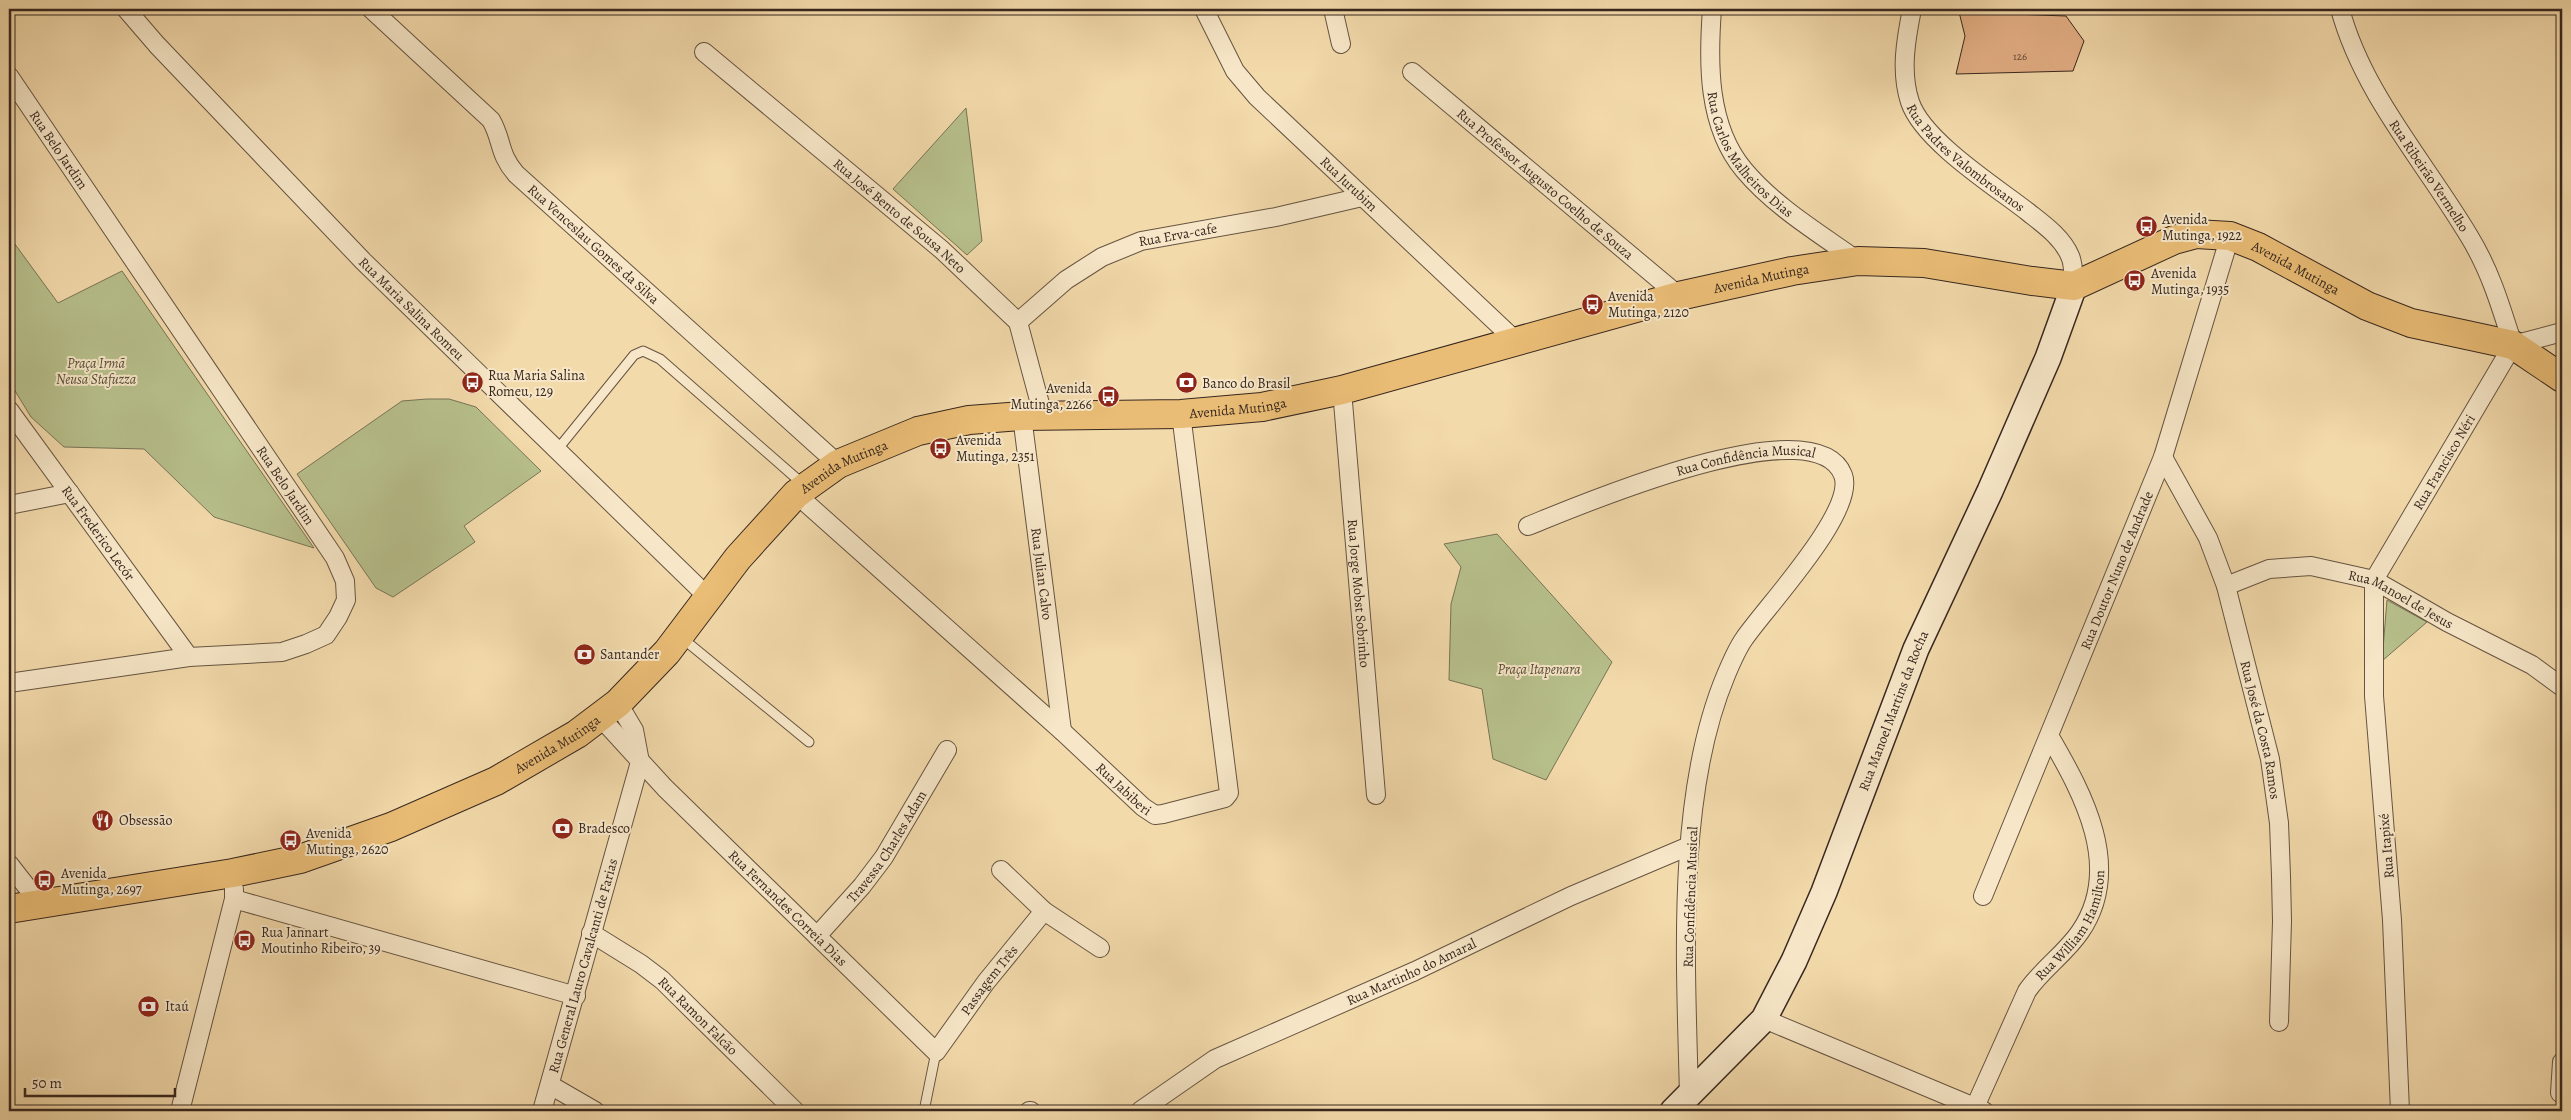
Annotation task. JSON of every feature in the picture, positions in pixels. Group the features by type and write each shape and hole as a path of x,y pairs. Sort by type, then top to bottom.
{"main road":[{"name":"Avenida Mutinga","path":"9,909 234,886 300,859 391,828 496,781 577,734 609,710 667,652 738,558 801,491 838,464 918,431 969,420 1033,416 1181,414 1262,407 1342,390 1517,342 1630,308 1792,271 1858,261 1924,263 2074,286 2174,240 2196,234 2230,236 2258,247 2376,310 2411,323 2513,345 2562,378"},
{"name":"Rua Manoel Martins da Rocha","path":"1681,1104 1764,1019 1824,892 1916,649 1990,491 2048,358 2074,286"}],"street":[{"name":"Rua Maria Salina Romeu","path":"126,9 157,45 363,261 709,598"},
{"name":"Rua Venceslau Gomes da Silva","path":"371,9 490,120 498,132 505,160 516,174 838,464"},
{"name":"Rua Jurubim","path":"1204,9 1235,71 1257,97 1517,342"},
{"path":"1333,9 1341,44"},
{"name":"Rua Carlos Malheiros Dias","path":"1712,9 1709,54 1714,100 1724,136 1744,170 1786,210 1858,261"},
{"name":"Rua Padres Valombrosanos","path":"1912,9 1905,45 1906,83 1910,102 1918,120 1948,150 2052,231 2070,256 2074,286"},
{"name":"Rua Ribeirão Vermelho","path":"2340,9 2364,72 2470,236 2492,280 2513,345"},
{"name":"Rua José Bento de Sousa Neto","path":"704,52 942,250 1018,322"},
{"name":"Rua Professor Augusto Coelho de Souza","path":"1412,72 1679,296"},
{"name":"Rua Belo Jardim","path":"9,76 335,558 345,581 346,600 338,618 326,634 282,652 189,658 9,683"},
{"name":"Rua Erva-cafe","path":"1018,322 1066,280 1102,258 1141,241 1276,217 1362,197"},
{"name":"Rua Doutor Nuno de Andrade","path":"1982,896 2050,737 2163,458 2230,236"},
{"path":"1018,322 1033,416"},
{"path":"2513,345 2562,332"},
{"name":"Rua Francisco Néri","path":"2374,580 2513,345"},
{"name":"Rua Jorge Mobst Sobrinho","path":"1342,390 1376,795"},
{"name":"Rua Frederico Lecór","path":"9,410 189,658"},
{"name":"Rua Jabiberi","path":"801,491 1143,807 1156,815 1225,798 1228,789 1181,414"},
{"name":"Rua Julian Calvo","path":"1033,416 1062,731"},
{"name":"Rua Confidência Musical","path":"1528,526 1681,469 1762,451 1797,450 1817,453 1832,460 1843,474 1844,483 1841,497 1815,548 1742,640 1710,720 1698,777 1689,846 1681,1104"},
{"name":"Rua José da Costa Ramos","path":"2163,458 2208,538 2226,586 2270,759 2279,823 2282,920 2279,1022"},
{"path":"9,505 70,494"},
{"name":"Rua Manoel de Jesus","path":"2226,586 2269,569 2310,566 2374,580 2447,622 2532,665 2562,687"},
{"name":"Rua Itapixé","path":"2374,580 2374,696 2392,920 2400,1111"},
{"path":"609,710 634,730 640,762"},
{"name":"Rua William Hamilton","path":"1980,1109 2027,991 2037,976 2080,932 2096,898 2099,873 2091,818 2077,784 2050,737"},
{"name":"Travessa Charles Adam","path":"817,936 862,886 884,858 947,750"},
{"name":"Rua General Lauro Cavalcanti de Farias","path":"542,1111 576,996 640,762"},
{"name":"Rua Fernandes Correia Dias","path":"640,762 936,1052"},
{"name":"Rua Martinho do Amaral","path":"1140,1111 1215,1060 1415,970 1571,896 1689,846"},
{"path":"9,864 41,905"},
{"path":"1001,870 1044,911 1100,948"},
{"path":"180,1111 234,886 576,996"},
{"name":"Passagem Três","path":"936,1052 986,982 1044,911"},
{"name":"Rua Ramon Falcão","path":"592,932 662,980 795,1111"},
{"path":"1764,1019 1980,1109"},
{"path":"2560,1093 2562,1062"},
{"path":"550,1085 595,1111"}],"lane":[{"path":"557,450 634,354 643,351 660,358 801,491"},
{"path":"679,636 809,742"},
{"path":"924,1111 936,1052"}],"green space":[{"path":"966,108 982,241 967,255 893,189"},
{"name":"Praça Irmã Neusa Stafuzza","path":"9,236 58,303 122,271 314,548 214,517 144,449 64,447 31,417 9,381"},
{"path":"449,399 476,407 541,471 464,526 475,542 393,597 376,588 297,474 402,401"},
{"name":"Praça Itapenara","path":"1497,534 1612,662 1546,780 1493,759 1482,689 1449,680 1451,604 1461,567 1444,544"},
{"path":"2387,600 2427,622 2382,661"}],"building":[{"path":"1959,12 2066,16 2084,41 2073,71 1956,74 1965,36"}],"place":[{"name":"Avenida Mutinga, 1922","path":"2146,227"},
{"name":"Avenida Mutinga, 1935","path":"2135,281"},
{"name":"Avenida Mutinga, 2120","path":"1592,304"},
{"name":"Rua Maria Salina Romeu, 129","path":"472,383"},
{"name":"Banco do Brasil","path":"1186,383"},
{"name":"Avenida Mutinga, 2266","path":"1108,396"},
{"name":"Avenida Mutinga, 2351","path":"940,448"},
{"name":"Santander","path":"584,654"},
{"name":"Obsessão","path":"103,820"},
{"name":"Bradesco","path":"562,828"},
{"name":"Avenida Mutinga, 2620","path":"290,841"},
{"name":"Avenida Mutinga, 2697","path":"45,881"},
{"name":"Rua Jannart Moutinho Ribeiro, 39","path":"245,940"},
{"name":"Itaú","path":"149,1006"}]}
